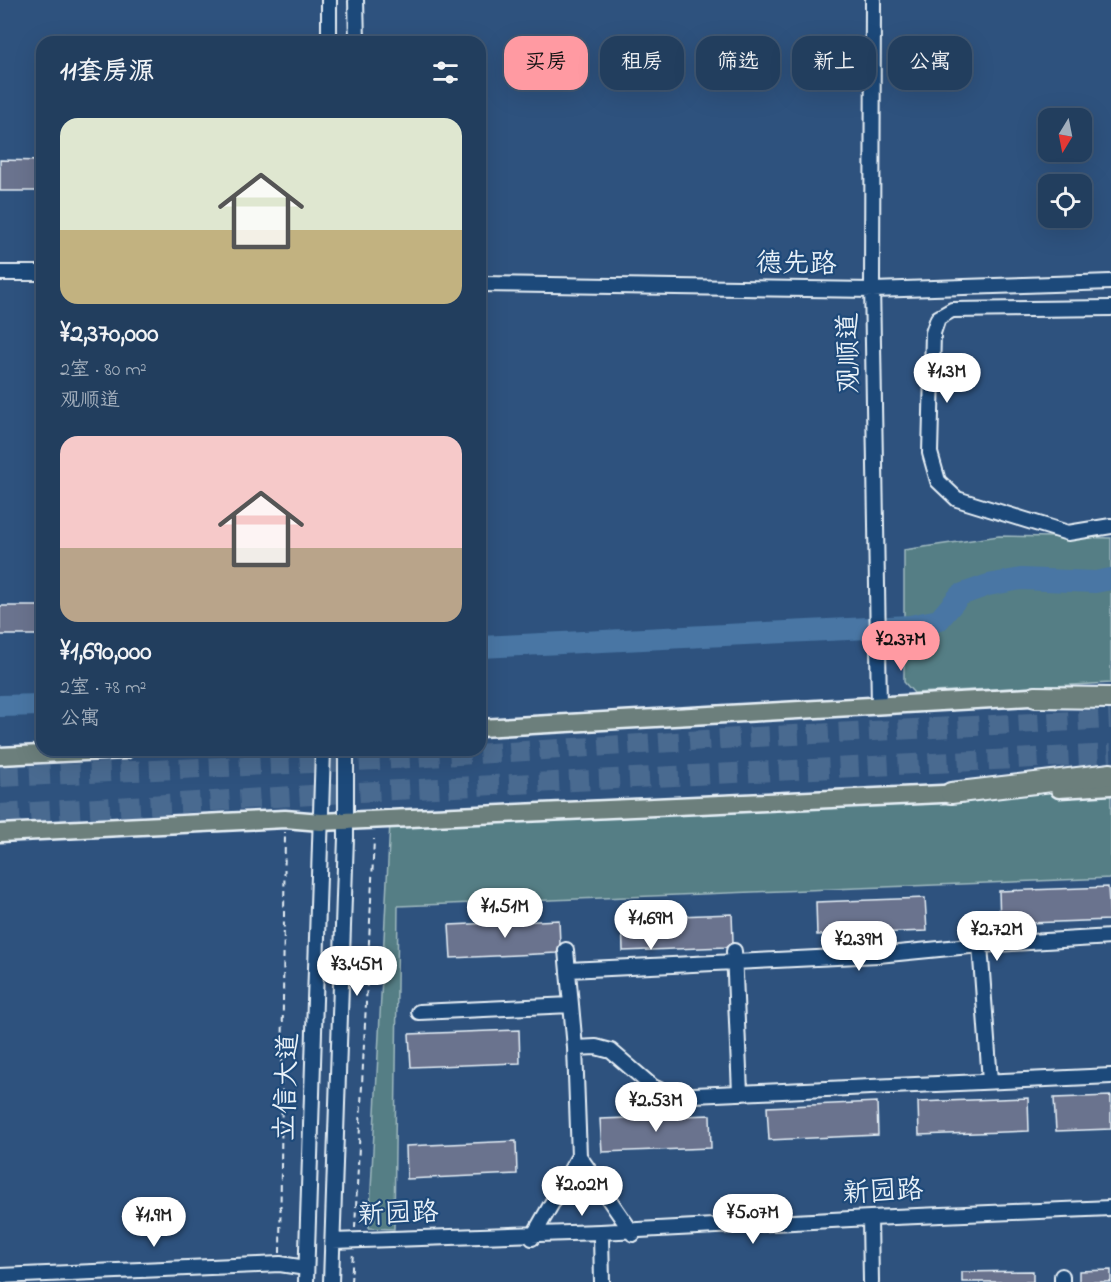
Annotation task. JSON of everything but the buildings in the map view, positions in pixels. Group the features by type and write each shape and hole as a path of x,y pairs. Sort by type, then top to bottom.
{"highway":[{"path":"1035,697 1111,696"},
{"path":"951,793 1111,774"}],"main road":[{"path":"486,728 1035,697"},
{"path":"0,756 36,754"},
{"path":"0,833 285,819 321,822 1111,786"}],"street":[{"path":"329,0 329,36"},
{"path":"356,0 357,36"},
{"name":"观顺道","path":"873,0 883,705"},
{"name":"观顺道","path":"876,286 879,0"},
{"path":"0,273 36,273"},
{"name":"德先路","path":"486,278 876,286 1111,277"},
{"path":"0,279 36,279"},
{"name":"德先路","path":"486,284 876,286 1111,282"},
{"path":"1111,309 952,310 938,318 933,333 930,453 938,481 957,499 1068,532 1111,526"},
{"name":"立信大道","path":"306,1282 323,756"},
{"name":"立信大道","path":"331,1282 346,820 346,756"},
{"path":"568,970 734,957 878,955 980,945 1111,937"},
{"path":"980,945 990,1081"},
{"path":"533,1236 579,1156 575,1047 566,950"},
{"path":"734,957 740,1093"},
{"path":"419,1012 571,1005"},
{"path":"575,1047 596,1047 612,1051 653,1087 672,1096 1111,1076"},
{"path":"579,1156 632,1232"},
{"name":"新园路","path":"333,1243 632,1232 1111,1208"},
{"name":"新园路","path":"871,1221 1111,1214"},
{"path":"871,1221 871,1282"},
{"name":"新园路","path":"533,1236 601,1236 632,1232"},
{"path":"601,1236 602,1282"},
{"path":"0,1271 280,1258 306,1265"},
{"path":"0,1276 280,1264 306,1265"}],"path":[{"name":"立信大道","path":"280,1258 285,830"},
{"path":"351,1282 374,839"}],"green space":[{"path":"999,536 1111,538 1111,683 914,693 904,682 904,550"},
{"path":"1111,789 1111,878 398,906 394,1229 369,1228 390,823"}],"waterway":[{"path":"486,647 910,626 939,620 960,595 988,585 1021,579 1095,582 1111,579"},
{"path":"0,706 36,705"}],"tunnel":[{"path":"486,753 1111,719"},
{"path":"0,814 377,791 1111,754"},
{"path":"0,777 443,756"}]}
